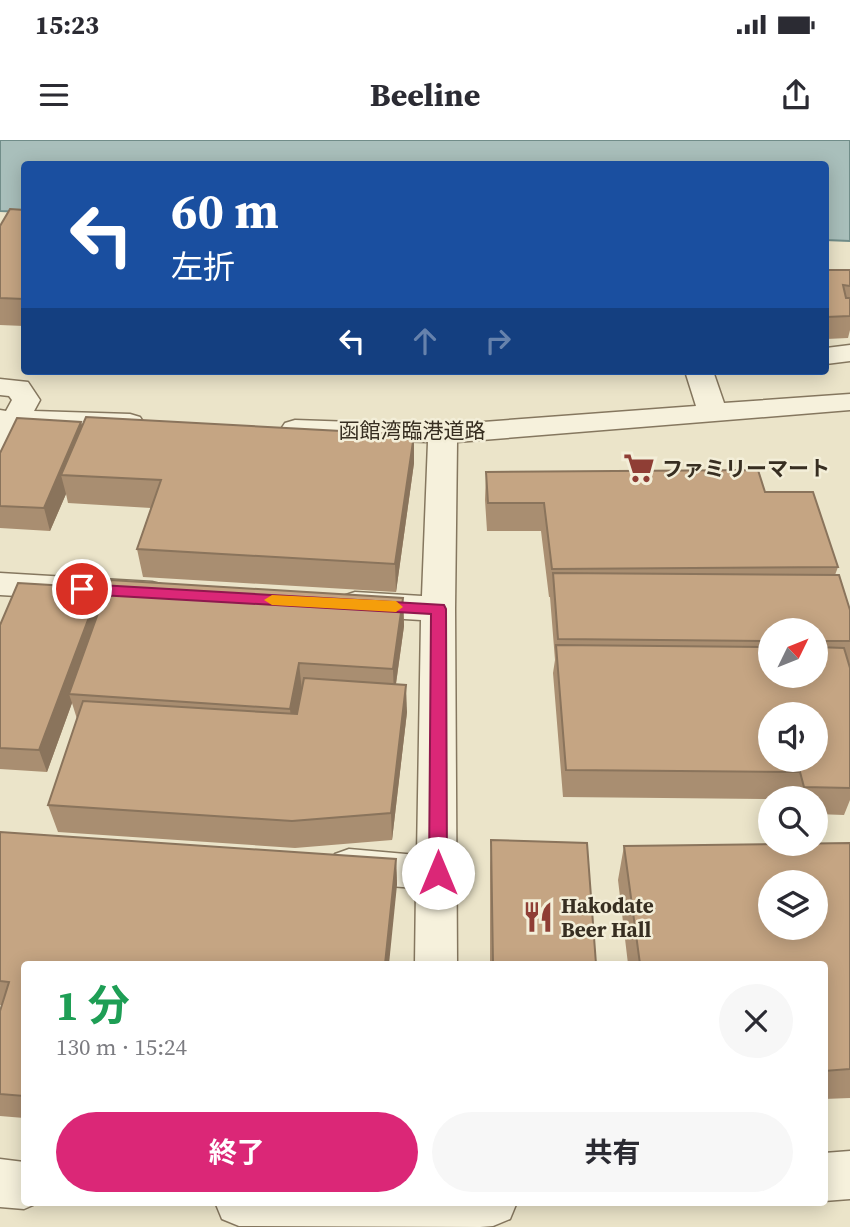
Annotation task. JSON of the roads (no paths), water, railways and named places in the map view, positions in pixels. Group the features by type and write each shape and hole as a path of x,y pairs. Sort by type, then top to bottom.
{"street":[{"path":"829,356 850,353"},
{"path":"700,375 713,413"},
{"path":"0,387 18,387 26,400 8,419 0,445"},
{"name":"函館湾臨港道路","path":"264,428 443,434 850,402"},
{"path":"8,419 153,424"},
{"path":"436,961 438,609 443,434"},
{"path":"0,584 178,594"},
{"path":"329,603 438,609"},
{"path":"315,863 438,873"},
{"path":"828,1177 850,1175"},
{"path":"0,1183 21,1185"},
{"path":"288,1206 407,1213 462,1206"}],"water":[{"path":"0,140 850,140 850,241 829,240 829,161 21,161 21,212 0,211"}],"place":[{"name":"ファミリーマート","path":"639,468"},
{"name":"Hakodate Beer Hall","path":"538,917"}]}
